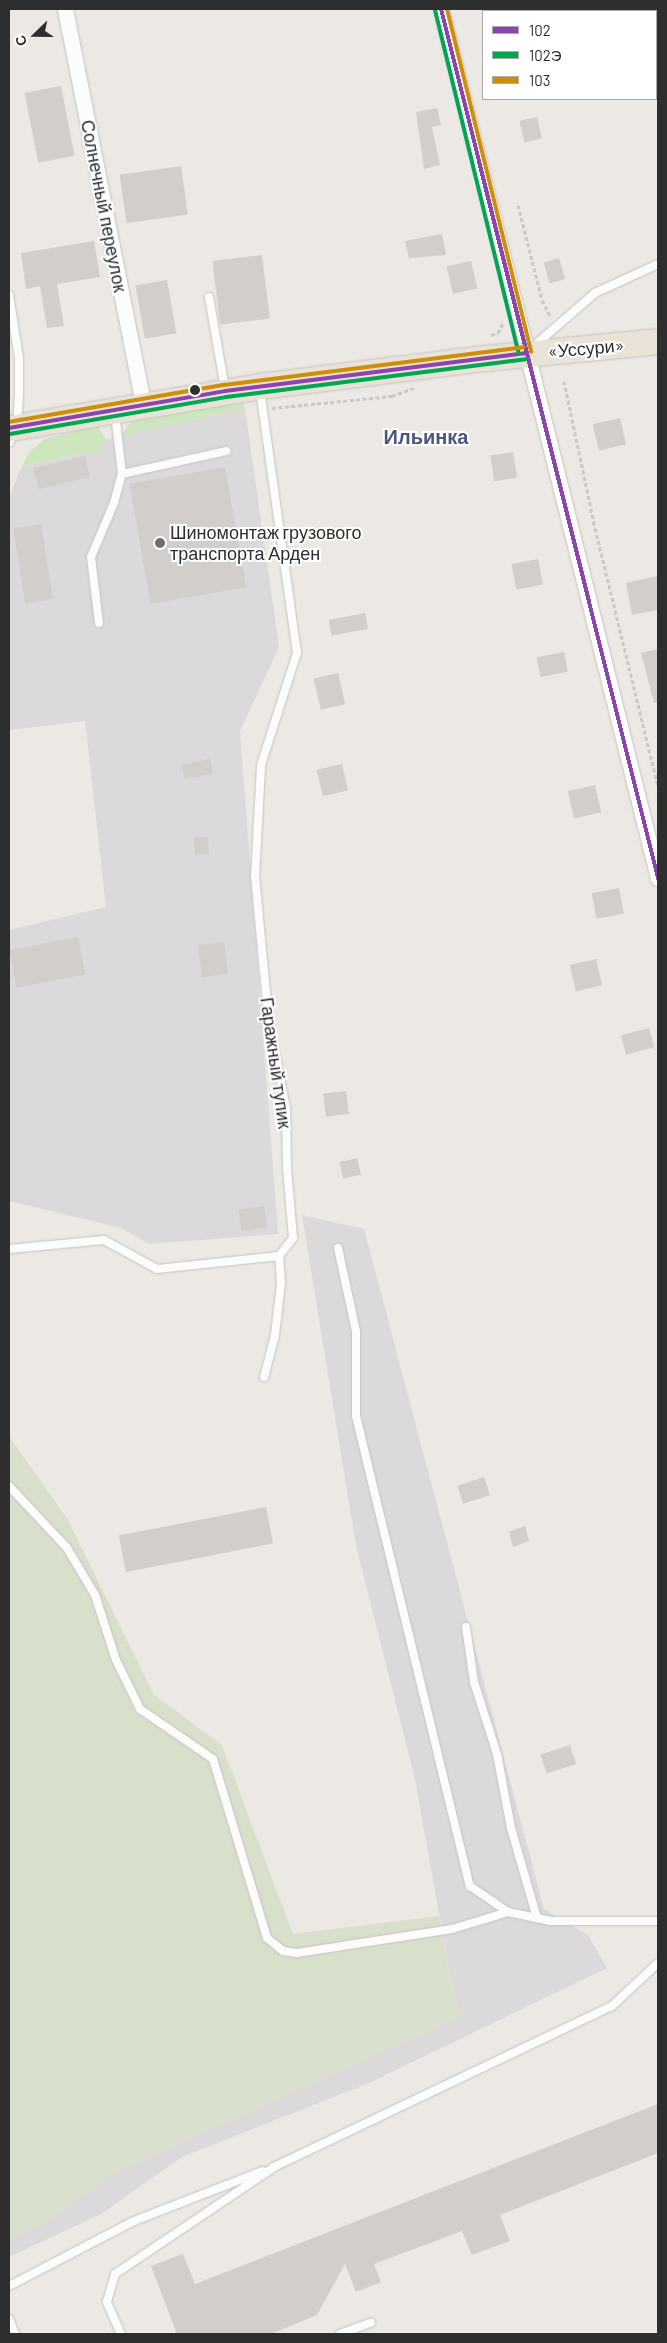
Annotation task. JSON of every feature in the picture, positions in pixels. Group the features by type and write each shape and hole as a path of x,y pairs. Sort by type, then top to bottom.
{"highway":[{"name":"«Уссури»","path":"12,433 115,408 260,386 525,353 658,341"}],"street":[{"name":"Солнечный переулок","path":"65,9 143,403"},
{"path":"441,9 525,353 658,878"}],"lane":[{"path":"525,353 595,293 658,264"},
{"path":"9,295 19,358 12,433"},
{"path":"209,297 225,391"},
{"name":"Гаражный тупик","path":"260,386 297,653 261,765 255,877 269,1024 286,1108 287,1168 293,1238 279,1256"},
{"path":"99,623 91,557 114,503 122,474 115,437 115,408"},
{"path":"122,474 228,451"},
{"path":"9,1249 104,1240 157,1269 279,1256 280,1283 275,1335 264,1377"},
{"path":"338,1248 356,1331 356,1416 470,1886 508,1912 537,1918 600,1924 658,1921"},
{"path":"9,1486 68,1548 90,1587 116,1660 140,1709 212,1759 267,1938 283,1951 297,1953 452,1929 508,1912"},
{"path":"466,1627 474,1682 497,1754 511,1828 537,1918"},
{"path":"9,2286 134,2221 274,2167 612,2006 658,1963"},
{"path":"121,2334 107,2302 115,2274 274,2167"},
{"path":"9,2319 15,2334"},
{"path":"340,2334 371,2324"}],"path":[{"path":"518,205 542,300 552,319"},
{"path":"489,336 498,334 504,314"},
{"path":"564,381 595,528 658,787"}],"shaded area":[{"path":"245,408 279,647 240,731 278,1234 149,1244 121,1228 9,1201 9,930 106,907 85,721 9,730 9,497 22,466 97,451 106,439"},
{"path":"302,1215 364,1229 544,1909 588,1935 607,1968 369,2083 182,2157 101,2214 9,2257 9,2238 45,2222 110,2174 462,2015 455,2003 415,1779 356,1546"}],"green space":[{"path":"242,402 245,408 121,436 134,415"},
{"path":"97,425 106,439 97,451 22,466 30,451 45,439"},
{"path":"9,1436 68,1520 154,1695 222,1745 293,1934 439,1916 455,2003 462,2015 110,2174 45,2222 9,2238"}],"building":[{"path":"61,86 75,156 38,163 25,93"},
{"path":"437,108 441,125 432,127 440,165 424,169 416,112"},
{"path":"537,117 542,138 524,142 519,121"},
{"path":"181,166 188,215 126,223 120,175"},
{"path":"442,234 446,255 409,258 405,241"},
{"path":"94,241 100,277 57,284 64,326 47,328 40,286 26,289 21,253"},
{"path":"262,255 270,319 220,325 212,261"},
{"path":"559,258 565,279 550,284 544,262"},
{"path":"471,261 477,288 453,294 447,267"},
{"path":"167,280 176,333 145,339 135,286"},
{"path":"620,418 626,444 599,451 593,424"},
{"path":"513,452 517,478 494,481 490,456"},
{"path":"85,456 90,477 38,489 33,468"},
{"path":"225,467 246,587 151,604 129,484"},
{"path":"41,524 53,599 25,603 13,528"},
{"path":"538,559 543,585 516,590 511,564"},
{"path":"658,576 658,610 632,615 626,583"},
{"path":"365,613 368,629 332,636 329,620"},
{"path":"658,649 658,702 654,703 641,653"},
{"path":"564,652 568,672 540,677 537,657"},
{"path":"338,673 345,704 321,710 314,679"},
{"path":"210,759 213,774 184,779 182,765"},
{"path":"342,764 348,790 323,796 317,770"},
{"path":"595,785 601,812 574,819 568,791"},
{"path":"208,837 209,854 195,855 194,838"},
{"path":"619,888 624,914 596,919 592,893"},
{"path":"78,937 85,974 17,988 9,950"},
{"path":"224,942 228,974 202,977 198,945"},
{"path":"596,959 602,985 576,991 570,965"},
{"path":"649,1028 654,1047 626,1055 621,1036"},
{"path":"346,1091 349,1114 326,1117 323,1094"},
{"path":"357,1158 361,1175 343,1179 339,1162"},
{"path":"264,1206 267,1228 241,1231 238,1210"},
{"path":"484,1477 490,1495 463,1504 457,1486"},
{"path":"266,1507 273,1543 126,1572 119,1536"},
{"path":"525,1526 529,1541 513,1547 509,1532"},
{"path":"570,1745 576,1764 547,1774 541,1755"},
{"path":"658,2104 658,2153 500,2215 510,2241 472,2255 462,2231 374,2264 381,2282 356,2292 345,2264 317,2315 271,2334 177,2334 151,2266 183,2254 195,2284"}],"transit line":[{"name":"102","path":"441,9 658,878"},
{"name":"103","path":"447,9 531,352"},
{"name":"102Э","path":"435,10 519,354"},
{"name":"103","path":"9,422 224,385 524,347"},
{"name":"102","path":"9,428 225,391 525,353"},
{"name":"102Э","path":"10,434 226,397 526,359"}],"place":[{"name":"Шиномонтаж грузового транспорта Арден","path":"160,543"}],"district":[{"name":"Ильинка","path":"426,436"}]}
